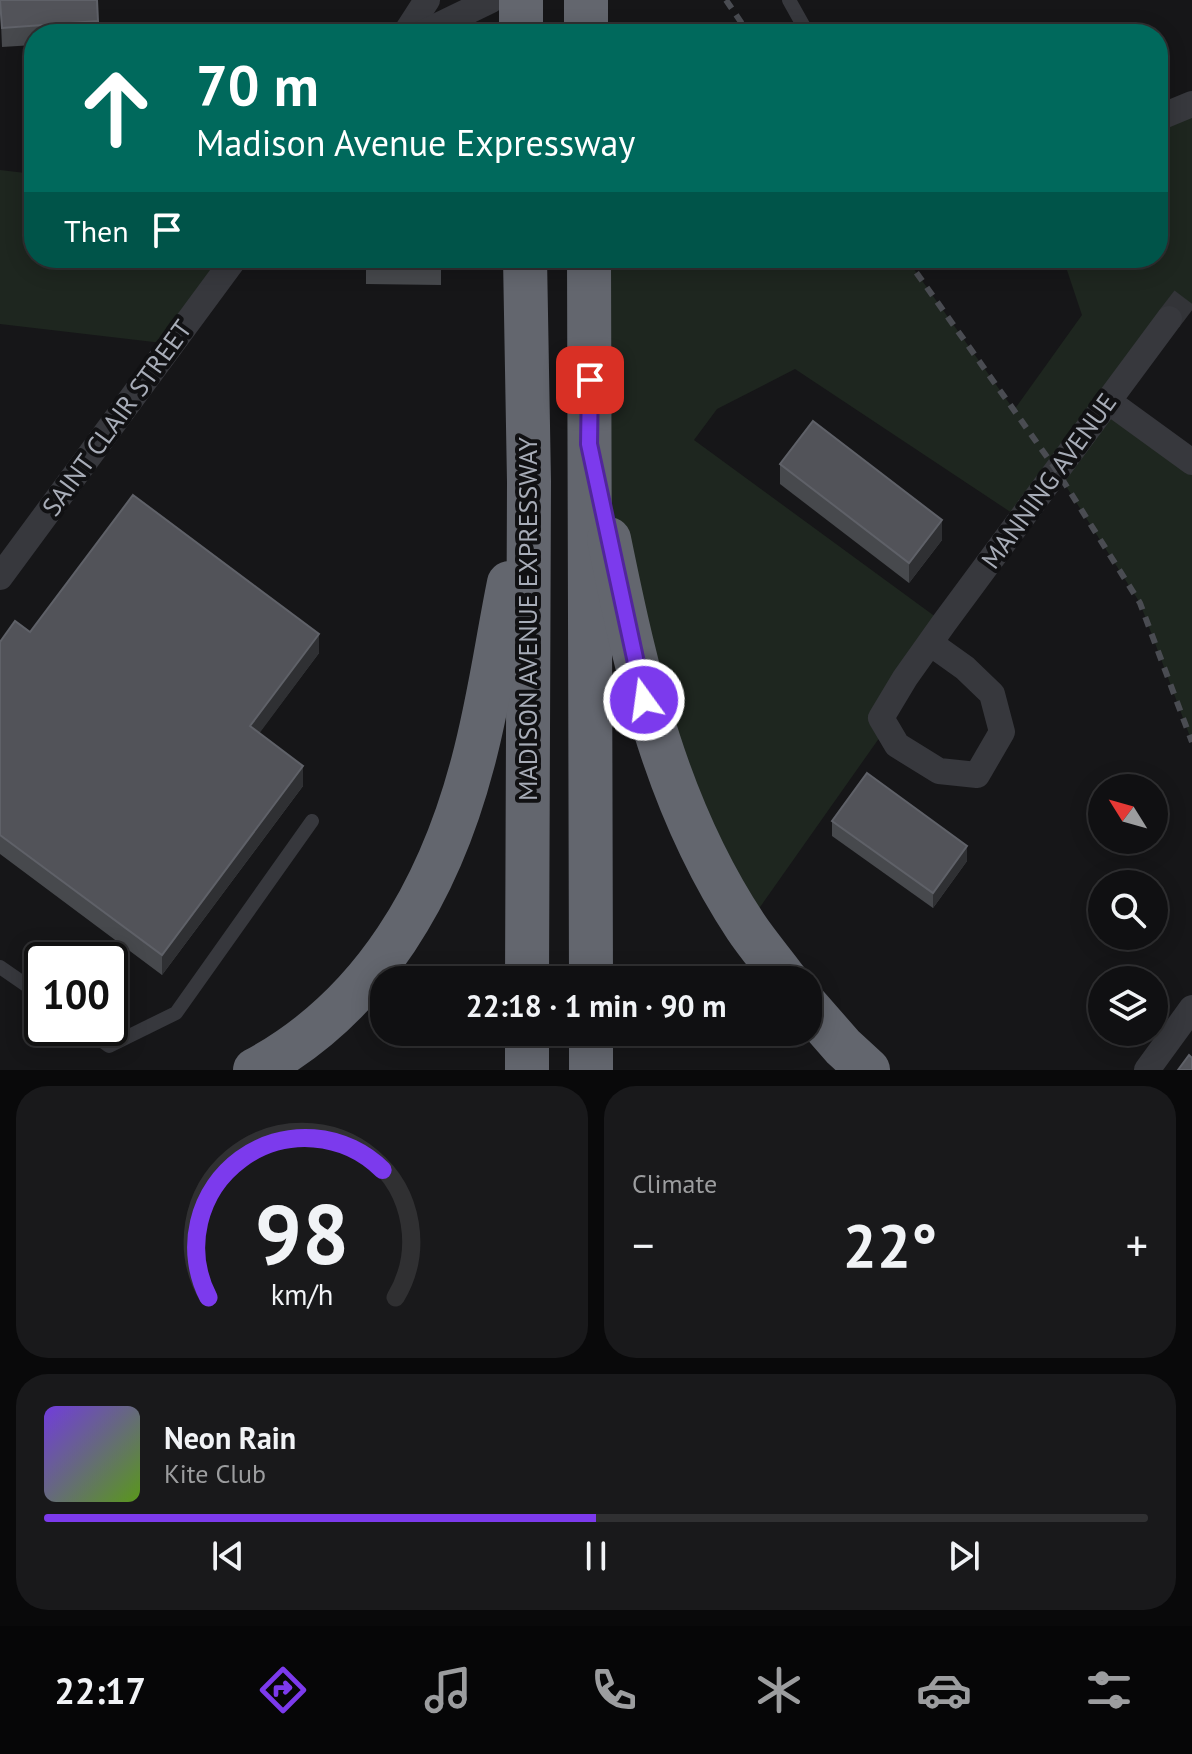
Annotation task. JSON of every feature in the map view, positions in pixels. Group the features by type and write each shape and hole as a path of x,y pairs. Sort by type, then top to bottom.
{"highway":[{"path":"521,0 521,24"},
{"path":"586,0 586,24"},
{"name":"MADISON AVENUE EXPRESSWAY","path":"525,268 529,482 527,966"},
{"path":"589,268 591,966"},
{"path":"589,444 631,646 654,733 683,810 704,853 746,927 775,966"},
{"path":"255,1070 314,1031 345,1004 398,939 441,861 473,762 529,482"},
{"path":"822,1023 868,1070"},
{"path":"527,1046 527,1070"},
{"path":"591,1046 591,1070"}],"street":[{"path":"399,24 402,0"},
{"path":"411,24 427,0"},
{"path":"442,24 491,0"},
{"path":"1168,114 1192,104"},
{"name":"SAINT CLAIR STREET","path":"2,571 228,268"},
{"name":"MANNING AVENUE","path":"930,643 965,668 992,694 1002,732 977,775 939,771 897,745 881,718 930,643 1169,319"},
{"path":"1108,401 1192,462"},
{"path":"1147,1070 1192,1008"}],"lane":[{"path":"789,0 802,24"},
{"path":"128,1037 176,1013 312,821"},
{"path":"0,967 24,984"}],"shaded area":[{"path":"1192,104 1192,307 1183,301 1109,401 1192,462 1192,742 1140,603 1057,472 1021,519 795,369 717,409 694,440 944,623 887,727 746,927 704,853 589,444 589,268 913,268 1014,410 1082,315 1066,268 1168,268 1168,114"},
{"path":"0,170 24,173 24,268 228,268 171,344 0,324"}],"building":[{"path":"0,0 97,0 98,21 2,28"},
{"path":"813,421 942,520 909,563 780,464"},
{"path":"133,495 319,634 250,726 303,766 162,955 0,835 0,642 15,621 30,632"},
{"path":"867,773 967,846 933,893 832,821"},
{"path":"1189,1055 1192,1070 1178,1070"}],"tunnel":[{"path":"1169,319 1192,289"}],"railway":[{"path":"726,0 742,24"},
{"path":"913,268 1057,471 1140,603 1192,742"}],"route":[{"path":"590,380 589,444 644,700"}]}
